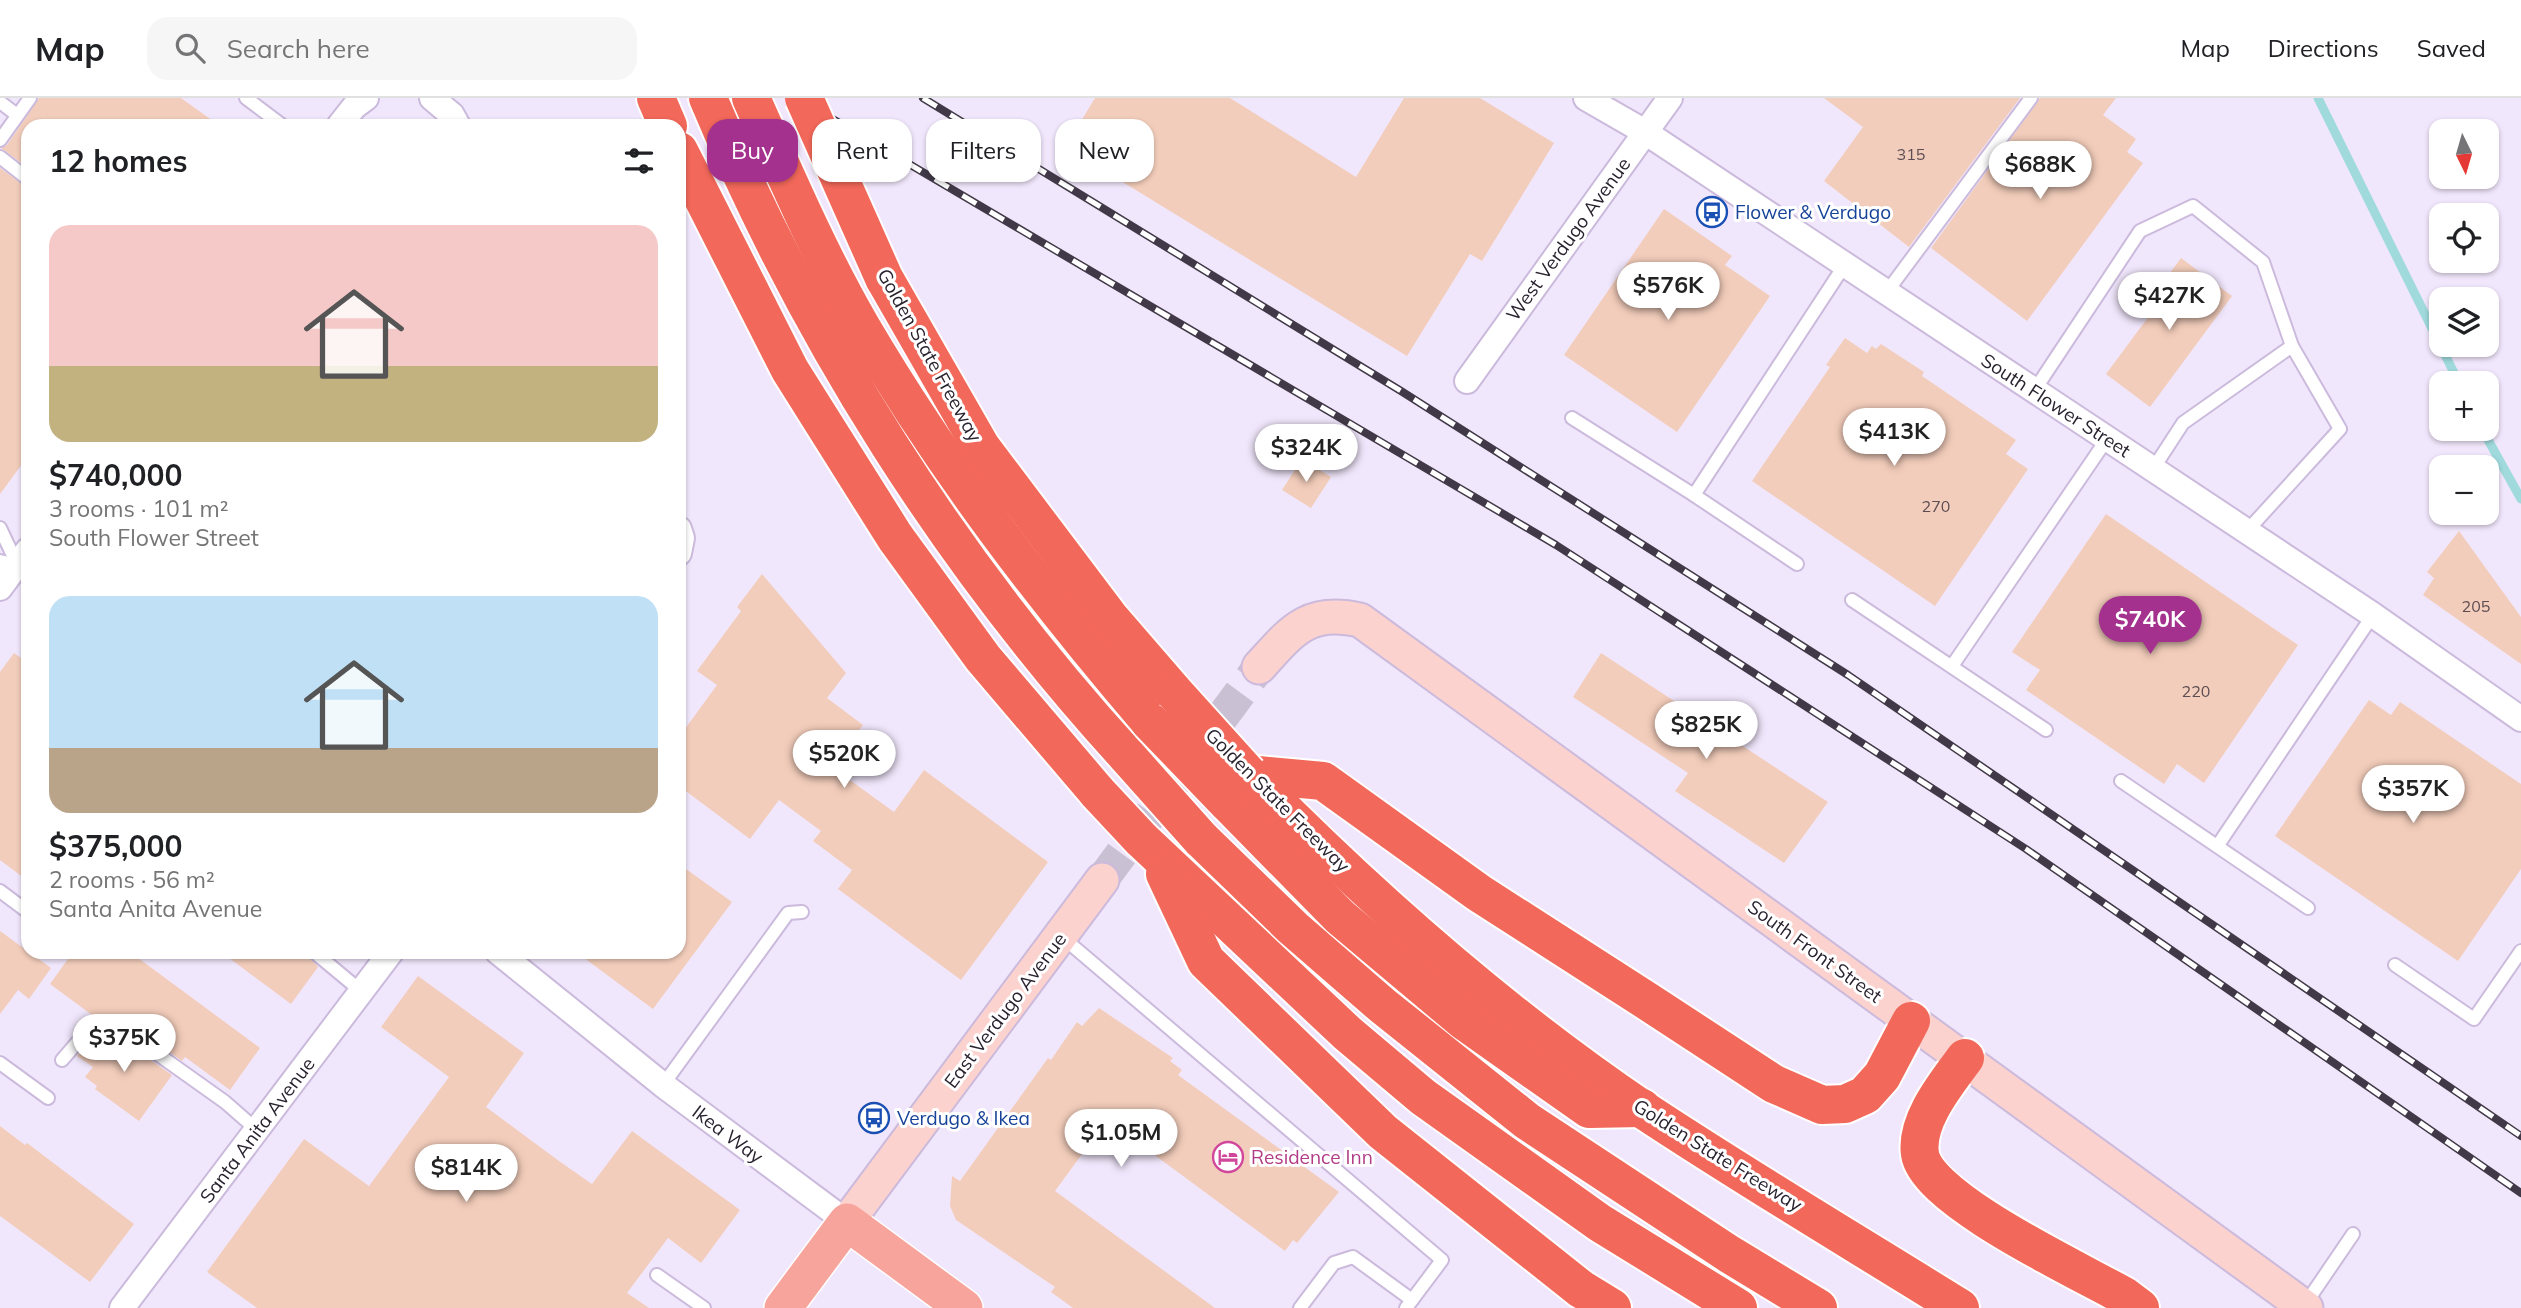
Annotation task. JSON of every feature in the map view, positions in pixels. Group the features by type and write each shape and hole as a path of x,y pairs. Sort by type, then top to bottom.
{"highway":[{"path":"656,98 665,119"},
{"path":"708,98 759,213 798,292 877,427 966,559 1074,699 1200,839 1293,928 1363,989 1527,1121 1729,1254 1818,1308"},
{"path":"751,98 813,237 862,328 978,509 1062,619 1150,722 1238,788 1323,781 1479,893 1774,1084 1822,1105 1845,1104 1865,1095 1882,1076 1911,1021"},
{"name":"Golden State Freeway","path":"804,98 884,278 981,447 1110,618 1174,692 1238,788 1508,1010 1642,1108 1960,1308"},
{"path":"686,166 790,370 895,537 983,658 1168,872 1347,1033 1423,1097 1601,1223 1738,1308"},
{"path":"1168,872 1206,961 1363,1113 1581,1289 1612,1308"},
{"path":"1965,1058 1946,1084 1922,1128 1920,1154 1931,1177 1963,1206 2124,1296 2140,1308"}],"main road":[{"name":"South Front Street","path":"1259,667 1296,627 1316,618 1340,615 1360,620 2305,1307"},
{"name":"East Verdugo Avenue","path":"783,1308 1102,880"},
{"name":"Ikea Way","path":"847,1222 964,1308"}],"street":[{"path":"345,119 366,98"},
{"path":"432,98 454,119"},
{"name":"South Flower Street","path":"1586,98 1645,132 2247,531 2521,719"},
{"name":"West Verdugo Avenue","path":"1467,381 1670,98"},
{"path":"0,588 18,562"},
{"name":"Santa Anita Avenue","path":"122,1308 386,959"},
{"name":"Ikea Way","path":"507,959 663,1084 847,1222"}],"lane":[{"path":"0,140 30,98"},
{"path":"246,98 274,119"},
{"path":"1886,293 2031,98"},
{"path":"0,102 17,115"},
{"path":"0,157 21,173"},
{"path":"2034,391 2140,231 2193,206 2263,262 2292,346 2340,429 2247,531"},
{"path":"1694,495 1844,265"},
{"path":"2153,469 2183,423 2292,346"},
{"path":"1572,418 1797,564"},
{"path":"1952,666 2107,439"},
{"path":"0,528 18,562"},
{"path":"1852,600 2046,730"},
{"path":"2218,845 2373,615"},
{"path":"2121,781 2308,908"},
{"path":"0,891 21,907"},
{"path":"663,1084 788,913 802,912"},
{"path":"1060,936 1442,1260 1409,1304 1353,1256 1335,1263 1300,1308"},
{"path":"2395,965 2474,1019 2521,951"},
{"path":"322,959 361,991"},
{"path":"62,1060 94,1023 135,1038 225,1102 257,1130"},
{"path":"0,1063 48,1098"},
{"path":"2305,1307 2353,1234"},
{"path":"657,1275 704,1308"}],"building":[{"path":"39,98 181,98 210,119 25,119"},
{"path":"1095,98 1230,98 1356,177 1404,98 1480,98 1554,143 1482,261 1470,254 1407,356 1123,182 1154,182 1154,119 1082,119"},
{"path":"1824,98 2020,98 1909,247 1824,181 1863,127"},
{"path":"2040,98 2116,98 2103,115 2136,139 2127,152 2143,163 2027,321 1931,248"},
{"path":"21,124 21,163 1,148 7,145"},
{"path":"0,168 21,183 21,466 0,494"},
{"path":"1664,209 1732,256 1725,265 1770,296 1677,432 1564,355"},
{"path":"2181,258 2232,296 2150,407 2106,374 2152,312 2145,307"},
{"path":"1845,338 1867,353 1872,346 1876,349 1881,344 1924,372 1922,376 2016,440 2006,454 2028,469 1935,606 1752,481 1830,367 1826,365"},
{"path":"1302,459 1331,477 1311,508 1282,490"},
{"path":"2106,514 2298,645 2204,783 2177,764 2164,784 2026,690 2040,670 2012,652"},
{"path":"2459,531 2521,617 2521,664 2423,595 2434,578 2427,572"},
{"path":"762,574 846,673 827,698 863,725 832,767 894,812 924,770 1048,862 961,980 838,889 852,870 813,841 821,831 779,800 750,839 686,791 686,727 717,685 697,671 741,611 737,607"},
{"path":"14,653 21,658 21,876 0,860 0,672"},
{"path":"1601,653 1828,802 1784,863 1675,791 1688,773 1573,697"},
{"path":"2369,700 2391,715 2400,702 2521,784 2521,869 2458,961 2275,836"},
{"path":"686,869 732,902 653,1009 585,959 686,959"},
{"path":"0,931 21,946 21,959 39,959 51,968 29,999 18,990 0,1014"},
{"path":"68,959 139,959 260,1048 230,1090 185,1057 182,1061 138,1030 92,1015 50,984"},
{"path":"230,959 311,959 318,967 291,1004"},
{"path":"418,976 524,1053 486,1107 559,1161 592,1184 632,1131 740,1210 701,1263 668,1238 627,1293 649,1308 257,1308 207,1272 304,1139 369,1186 449,1077 381,1027"},
{"name":"Residence Inn","path":"1099,1008 1173,1058 1170,1061 1182,1070 1178,1075 1339,1192 1297,1243 1293,1240 1285,1251 1107,1120 1055,1191 1215,1308 1073,1308 1051,1292 1055,1287 956,1220 950,1206 952,1176 960,1181 1048,1058 1051,1060 1077,1022 1082,1026"},
{"path":"97,1033 131,1046 172,1075 139,1121 95,1089 97,1086 85,1077 93,1067 77,1056"},
{"path":"0,1126 25,1145 27,1143 134,1224 90,1282 0,1216"}],"waterway":[{"path":"2318,98 2453,371"},
{"path":"2489,441 2521,499"}],"tunnel":[{"path":"1102,880 1259,667"}],"railway":[{"path":"797,98 1556,545 2026,849 2521,1193"},
{"path":"923,98 1401,391 1848,675 2521,1136"}],"place":[{"name":"Flower & Verdugo","path":"1712,212"},
{"name":"Verdugo & Ikea","path":"874,1118"},
{"name":"Residence Inn","path":"1228,1157"}]}
